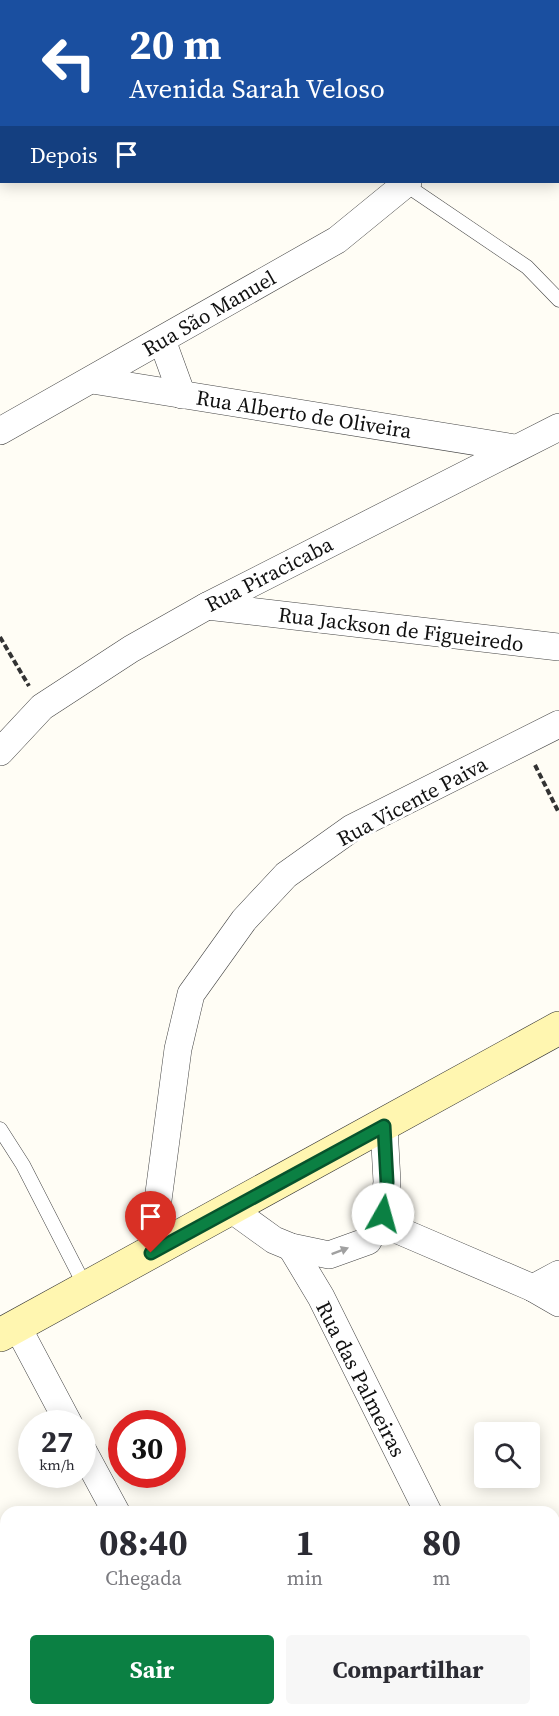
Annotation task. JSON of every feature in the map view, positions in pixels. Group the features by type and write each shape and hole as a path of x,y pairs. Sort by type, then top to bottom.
{"main road":[{"path":"8,1330 384,1126 559,1028"}],"street":[{"name":"Rua São Manuel","path":"0,431 336,240 405,183"},
{"path":"162,340 182,395"},
{"name":"Rua Alberto de Oliveira","path":"92,380 515,448"},
{"name":"Rua Piracicaba","path":"0,752 42,707 131,649 207,606 559,427"},
{"name":"Rua Jackson de Figueiredo","path":"207,606 559,647"},
{"name":"Rua Vicente Paiva","path":"151,1253 178,1049 191,994 244,920 286,875 352,828 559,724"},
{"path":"231,1209 274,1240 291,1247 329,1256 368,1241 383,1214 387,1182 384,1126"},
{"path":"379,1222 533,1288 559,1303"},
{"name":"Rua das Palmeiras","path":"291,1247 321,1297 425,1506"},
{"path":"533,1288 559,1274"},
{"path":"8,1330 60,1410"},
{"path":"96,1475 113,1506"}],"lane":[{"path":"405,183 527,267 559,300"},
{"path":"0,1129 23,1165 86,1288"}],"path":[{"path":"0,637 42,707"},
{"path":"524,743 559,813"}],"route":[{"path":"151,1253 384,1126 387,1182 383,1214"}]}
